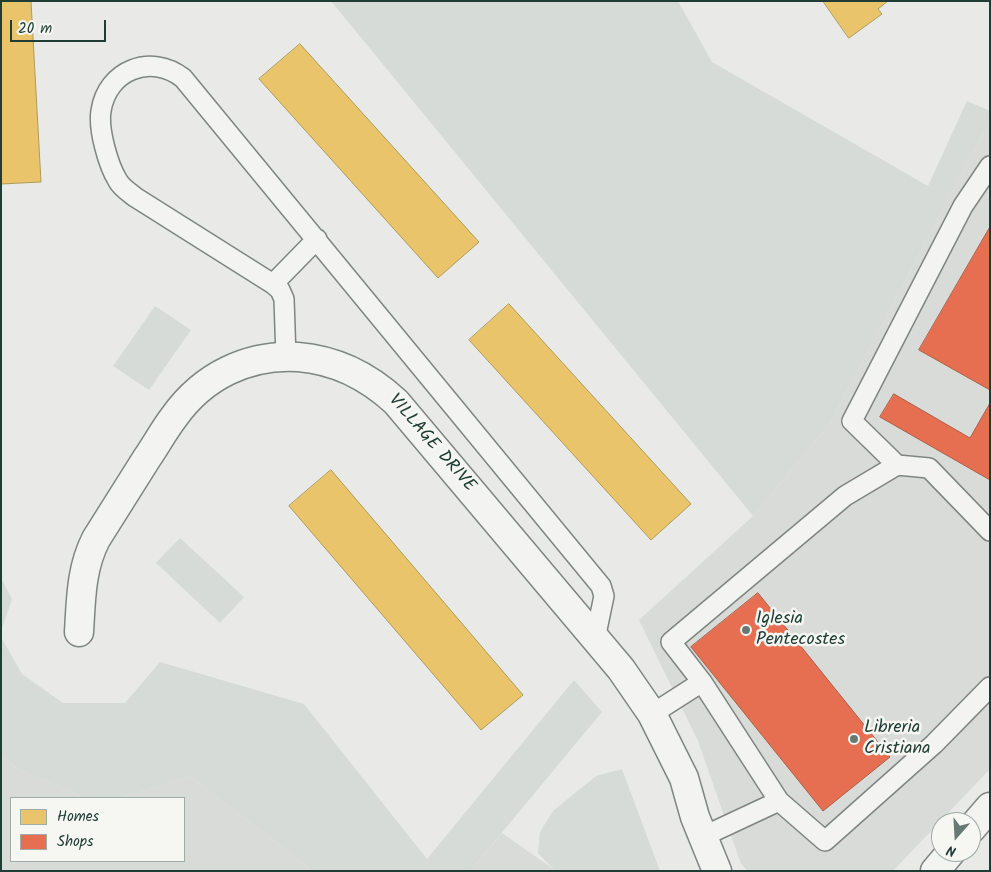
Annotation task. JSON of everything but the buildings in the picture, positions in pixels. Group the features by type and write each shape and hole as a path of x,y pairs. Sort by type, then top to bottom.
{"street":[{"name":"VILLAGE DRIVE","path":"79,632 83,575 90,550 174,416 195,392 207,382 233,367 259,360 286,356 315,359 337,365 364,378 387,393 412,419 621,669 652,714 684,778 702,837 717,871"},
{"path":"981,817 990,807"}],"lane":[{"path":"286,356 284,299 280,290 135,197 118,181 100,125 101,109 104,99 119,78 132,69 152,66 170,69 183,78 601,586 604,596 595,639"},
{"path":"897,465 852,421 963,206 990,166"},
{"path":"273,284 317,239"},
{"path":"990,531 929,468 897,465 845,496 671,642 702,682 779,802 825,841 934,744 990,687"},
{"path":"652,714 702,682"},
{"path":"702,837 779,802"}],"shaded area":[{"path":"331,1 678,1 712,62 928,186 967,101 990,111 990,120 830,423 753,516"},
{"path":"990,120 990,769 949,812 931,812 931,831 893,871 748,871 741,864 698,741 639,620 753,516 830,423"},
{"path":"155,306 191,330 149,390 113,366"},
{"path":"180,538 244,597 220,623 156,563"},
{"path":"1,578 12,599 1,631"},
{"path":"1,637 22,674 63,703 125,703 160,662 304,704 427,859 574,680 602,712 470,871 313,871 190,776 124,797 83,797 16,768 1,754"},
{"path":"1,754 16,768 83,797 10,797 10,862 185,862 185,797 124,797 190,776 313,871 1,871"},
{"path":"622,769 660,871 555,871 538,853 540,832 553,811 596,776"},
{"path":"502,833 552,868 555,871 470,871"}],"place":[{"name":"Iglesia Pentecostes","path":"746,630"},
{"name":"Libreria Cristiana","path":"854,739"}]}
